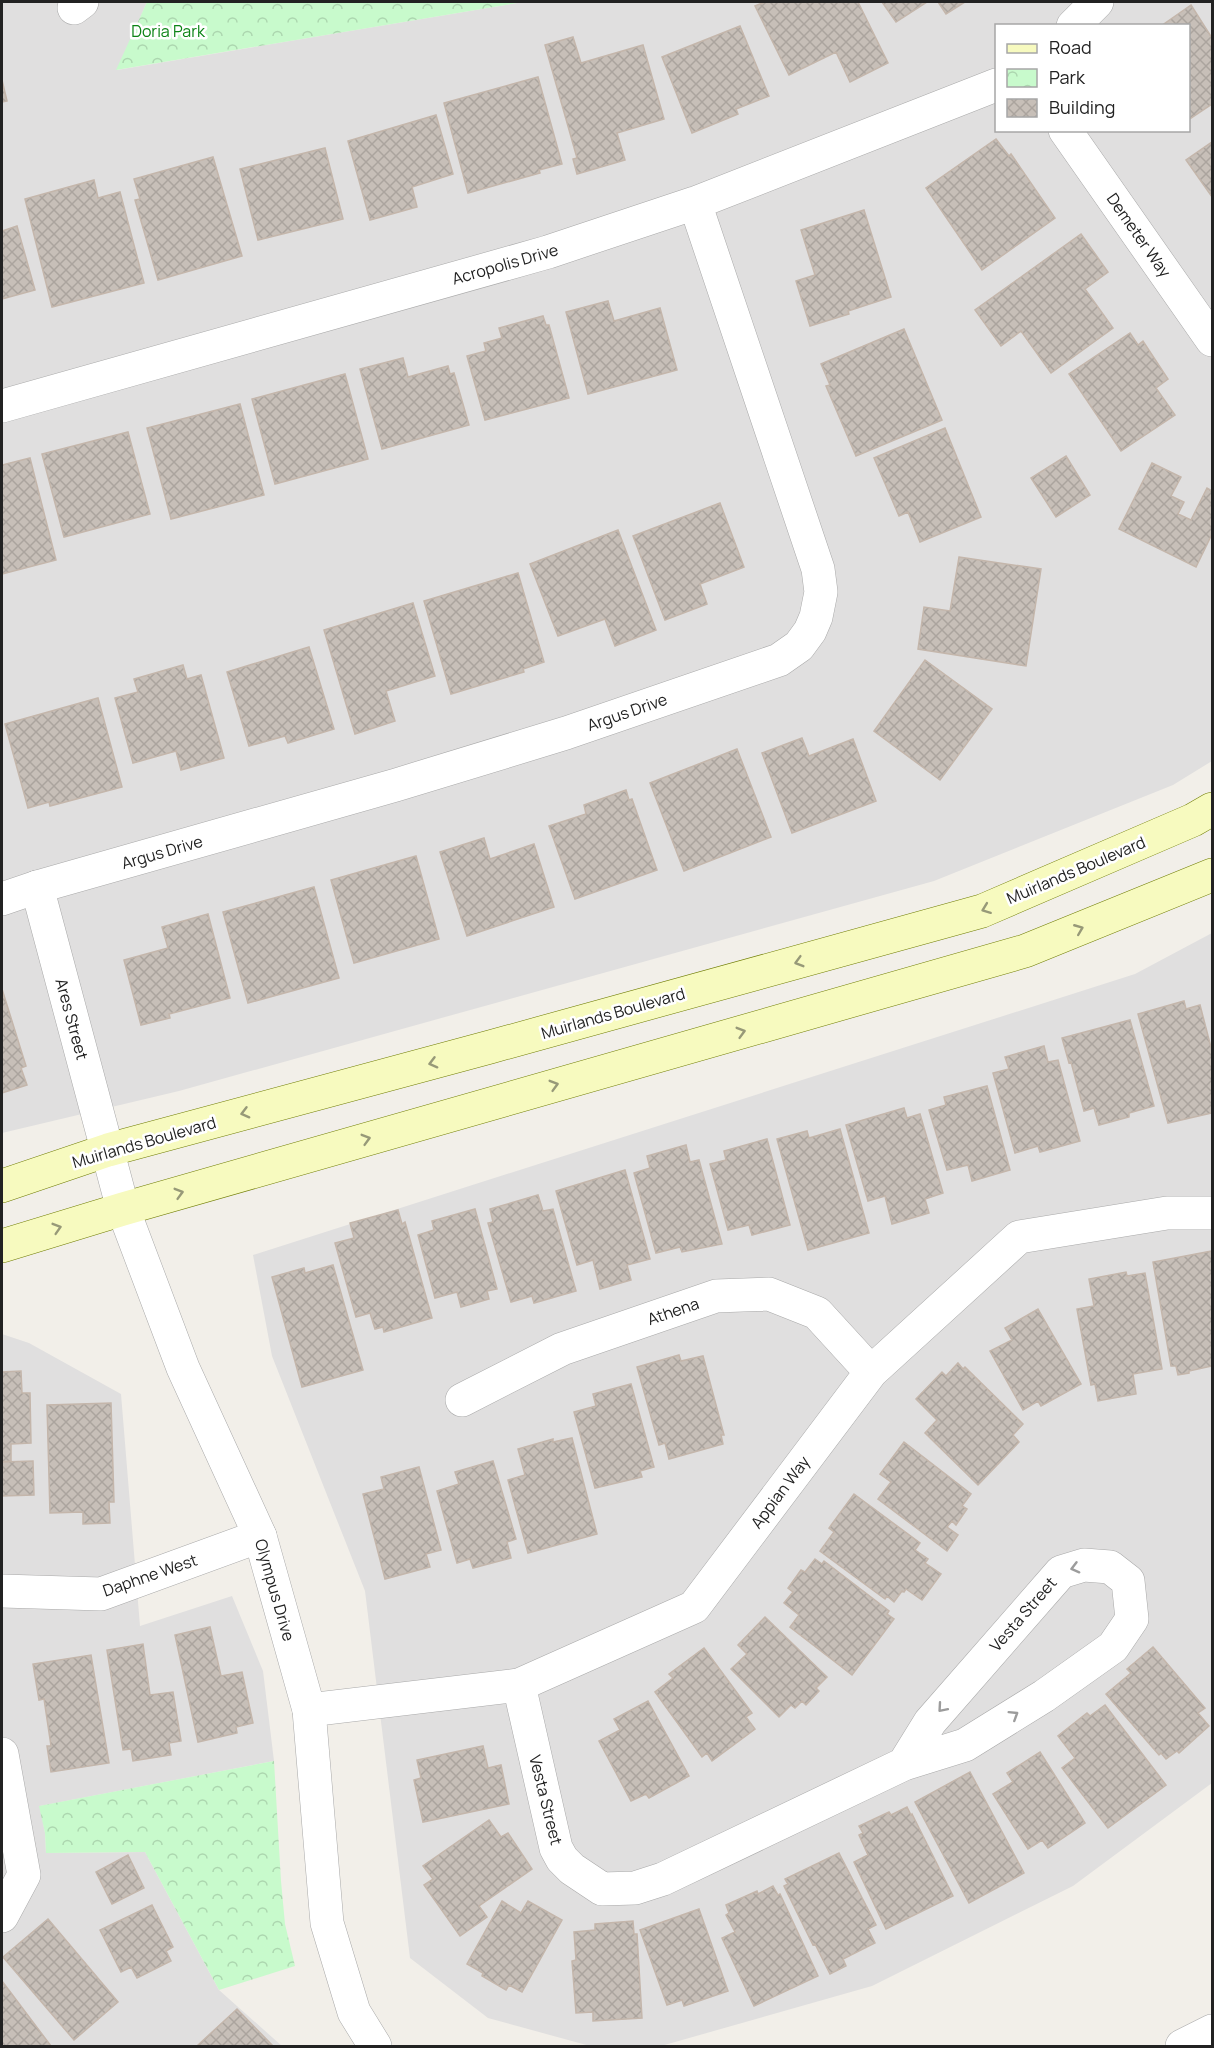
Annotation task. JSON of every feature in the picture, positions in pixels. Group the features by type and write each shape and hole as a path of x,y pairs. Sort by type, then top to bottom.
{"main road":[{"name":"Muirlands Boulevard","path":"2,1186 108,1150 982,911 1183,824 1212,809"},
{"path":"2,1245 1025,951 1212,875"}],"street":[{"path":"1075,24 1097,2"},
{"name":"Acropolis Drive","path":"2,406 548,252 695,203 995,86"},
{"name":"Demeter Way","path":"1066,132 1212,340"},
{"name":"Argus Drive","path":"2,899 396,785 566,733 779,660 799,646 810,631 816,617 821,592 818,569 695,203"},
{"name":"Ares Street","path":"37,887 108,1150"},
{"name":"Olympus Drive","path":"108,1150 123,1209 183,1368 260,1536 309,1710 327,1923 354,2012 375,2046"},
{"name":"Appian Way","path":"309,1710 519,1685 694,1606 871,1372 1019,1237 1167,1213 1212,1213"},
{"name":"Athena","path":"462,1400 562,1349 716,1296 769,1294 817,1313 871,1372"},
{"name":"Daphne West","path":"2,1591 101,1594 260,1536"},
{"name":"Vesta Street","path":"519,1685 556,1848 562,1859 572,1869 602,1889 635,1888 663,1878 904,1764 965,1745 1044,1696 1113,1647 1132,1619 1128,1581 1110,1567 1084,1565 1060,1572 930,1722 904,1764"},
{"path":"2,1754 24,1875 2,1916"},
{"path":"1182,2046 1212,2031"}],"shaded area":[{"path":"2,2 147,2 117,70 523,2 1212,2 1212,761 1173,785 934,881 179,1091 2,1133"},
{"path":"1212,933 1212,1783 1073,1886 872,1986 661,2046 590,2046 488,2018 410,1958 365,1591 272,1356 253,1255 1135,974"},
{"path":"2,1334 29,1343 121,1394 140,1626 232,1596 263,1671 274,1761 40,1806 46,1853 145,1852 219,1990 282,2046 2,2046"}],"green space":[{"name":"Doria Park","path":"147,2 523,2 116,70"},
{"path":"274,1761 285,1924 295,1966 219,1990 145,1852 46,1853 45,1833 39,1806"}],"building":[{"path":"765,2 858,2 888,63 850,82 836,52 789,75 755,6"},
{"path":"882,2 927,2 896,22"},
{"path":"938,2 965,2 946,14"},
{"path":"1191,5 1212,38 1212,104 1190,119 1190,24 1164,24"},
{"path":"740,26 769,96 736,109 738,114 692,133 662,57"},
{"path":"573,37 581,63 643,45 664,119 617,133 625,160 577,174 573,159 577,158 545,45"},
{"path":"538,77 562,164 539,170 540,173 468,193 444,103"},
{"path":"2,80 7,101 2,102"},
{"path":"436,115 453,174 412,187 417,207 370,220 348,141"},
{"path":"996,139 1009,156 1011,154 1055,218 982,270 926,188"},
{"path":"1212,142 1212,197 1186,160"},
{"path":"325,148 343,219 258,240 240,169"},
{"path":"213,157 242,256 158,280 135,200 140,199 134,179"},
{"path":"94,180 98,198 120,192 144,283 52,307 25,199"},
{"path":"864,210 891,297 848,311 849,314 810,326 796,281 815,275 801,230"},
{"path":"17,226 35,290 2,299 2,231"},
{"path":"1081,234 1108,272 1085,289 1113,328 1051,373 1021,331 1001,346 975,310"},
{"path":"608,301 614,321 660,308 677,370 588,394 566,312"},
{"path":"543,316 546,325 549,325 569,398 485,420 467,356 486,351 484,343 502,338 499,328"},
{"path":"904,329 942,420 856,456 826,386 830,385 821,364"},
{"path":"1130,333 1138,345 1143,341 1168,379 1156,388 1175,415 1121,451 1069,374"},
{"path":"403,358 408,377 448,366 450,374 454,373 469,425 382,449 360,369"},
{"path":"345,374 368,459 275,484 252,399"},
{"path":"240,404 264,495 171,519 147,428"},
{"path":"945,428 981,517 920,542 908,512 899,516 874,458"},
{"path":"128,432 150,514 64,537 42,454"},
{"path":"1066,456 1090,495 1056,517 1031,478"},
{"path":"30,458 56,560 2,574 2,465"},
{"path":"1152,463 1181,477 1171,496 1184,502 1178,514 1191,520 1207,488 1212,491 1212,534 1196,567 1119,529"},
{"path":"720,503 744,567 700,584 707,604 665,620 633,536"},
{"path":"618,530 656,630 615,646 605,619 558,636 530,564"},
{"path":"959,557 1041,569 1026,666 918,649 924,607 950,611"},
{"path":"518,573 544,662 523,669 524,672 451,694 424,601"},
{"path":"413,603 435,676 386,691 395,721 355,734 324,630"},
{"path":"309,647 334,729 288,743 285,736 249,746 227,672"},
{"path":"925,660 992,709 940,780 874,731"},
{"path":"183,665 187,679 201,675 224,758 181,770 176,751 133,763 115,698 138,692 134,679"},
{"path":"98,698 122,787 50,806 49,802 28,808 5,724"},
{"path":"802,738 809,756 853,739 876,801 792,833 762,753"},
{"path":"737,749 771,837 684,871 650,783"},
{"path":"626,790 629,800 632,799 657,870 575,899 549,826 586,814 584,805"},
{"path":"484,838 490,859 534,844 554,907 467,936 440,852"},
{"path":"416,856 439,939 354,963 331,880"},
{"path":"314,887 339,978 248,1003 223,912"},
{"path":"208,914 230,998 169,1014 170,1018 141,1025 124,960 168,948 162,927"},
{"path":"2,989 26,1066 21,1068 27,1085 2,1093"},
{"path":"1184,1001 1186,1009 1200,1005 1212,1051 1212,1113 1168,1123 1138,1014"},
{"path":"1130,1020 1154,1106 1129,1113 1129,1117 1099,1125 1094,1108 1084,1111 1062,1038"},
{"path":"1044,1046 1048,1062 1058,1060 1080,1141 1040,1152 1038,1146 1015,1153 993,1073 1009,1069 1005,1057"},
{"path":"987,1086 1010,1170 972,1181 968,1165 947,1170 929,1110 946,1105 944,1097"},
{"path":"904,1108 907,1118 920,1114 943,1193 925,1199 929,1213 892,1224 885,1196 868,1201 846,1125"},
{"path":"840,1129 869,1233 808,1250 777,1139 807,1131 809,1138"},
{"path":"767,1139 790,1225 752,1235 749,1225 728,1230 710,1164 726,1160 724,1151"},
{"path":"686,1145 690,1162 699,1160 722,1244 682,1252 680,1247 656,1253 634,1173 650,1168 647,1156"},
{"path":"625,1170 650,1259 627,1265 631,1280 600,1289 593,1260 577,1265 556,1191"},
{"path":"538,1195 543,1211 553,1209 576,1291 534,1303 532,1296 511,1302 488,1223 493,1222 490,1209"},
{"path":"475,1209 497,1289 487,1291 489,1299 461,1307 457,1292 435,1298 418,1235 434,1230 432,1221"},
{"path":"398,1210 402,1224 405,1222 432,1318 384,1332 383,1327 375,1329 370,1313 356,1317 335,1243 354,1238 350,1223"},
{"path":"1212,1251 1212,1366 1178,1375 1176,1366 1171,1366 1153,1262"},
{"path":"333,1265 363,1370 302,1387 272,1277 304,1268 305,1273"},
{"path":"1126,1272 1127,1276 1145,1273 1162,1369 1133,1374 1136,1394 1098,1401 1095,1384 1091,1385 1077,1309 1094,1306 1089,1279"},
{"path":"1038,1309 1081,1384 1041,1406 1038,1401 1023,1410 990,1351 1012,1340 1005,1328"},
{"path":"679,1355 681,1361 703,1356 724,1435 721,1435 723,1444 669,1459 665,1443 659,1445 637,1367"},
{"path":"958,1363 963,1369 965,1367 1023,1424 1013,1435 1019,1442 978,1485 925,1433 937,1420 916,1399 942,1372 946,1376"},
{"path":"21,1371 22,1393 30,1393 31,1443 11,1444 11,1461 2,1462 2,1372"},
{"path":"631,1384 654,1467 640,1471 642,1477 595,1488 574,1412 596,1406 593,1394"},
{"path":"111,1403 114,1502 109,1502 110,1523 83,1524 83,1512 50,1513 47,1405"},
{"path":"572,1438 597,1534 528,1553 508,1480 525,1475 518,1449 553,1439 553,1442"},
{"path":"904,1442 971,1494 962,1506 967,1509 956,1525 952,1521 947,1527 958,1535 947,1551 878,1499 891,1482 880,1474"},
{"path":"33,1461 34,1495 2,1496 2,1462"},
{"path":"493,1461 516,1539 507,1542 511,1558 473,1568 470,1559 457,1563 437,1491 459,1484 455,1472"},
{"path":"419,1467 441,1550 426,1554 430,1567 385,1579 363,1494 384,1489 381,1477"},
{"path":"854,1494 920,1543 915,1550 928,1559 925,1563 941,1574 922,1600 906,1589 894,1602 887,1596 885,1599 820,1551 834,1532 829,1528"},
{"path":"815,1559 822,1564 824,1561 889,1611 887,1614 894,1619 852,1675 790,1627 799,1615 784,1603 793,1592 788,1588 801,1570 805,1572"},
{"path":"765,1617 827,1677 816,1688 819,1691 806,1705 802,1701 795,1708 791,1705 779,1717 731,1669 747,1654 738,1645"},
{"path":"210,1627 221,1676 242,1672 253,1723 236,1727 237,1733 198,1742 175,1635"},
{"path":"143,1644 150,1695 173,1692 181,1741 169,1743 171,1755 133,1761 131,1749 123,1750 107,1650"},
{"path":"1153,1647 1205,1708 1198,1713 1209,1726 1179,1753 1177,1751 1166,1759 1161,1753 1159,1755 1106,1694 1131,1673 1127,1669"},
{"path":"704,1648 752,1713 746,1717 755,1729 712,1761 707,1753 702,1757 655,1692 673,1678 669,1674"},
{"path":"91,1655 109,1763 51,1772 47,1746 51,1746 44,1699 39,1700 33,1664"},
{"path":"648,1701 689,1776 649,1798 646,1794 631,1801 599,1741 620,1730 614,1719"},
{"path":"1105,1705 1166,1785 1108,1828 1062,1768 1075,1758 1058,1736 1087,1713 1090,1716"},
{"path":"483,1746 488,1768 501,1765 509,1804 423,1822 414,1780 421,1778 417,1760"},
{"path":"1040,1752 1085,1823 1048,1848 1042,1840 1028,1849 993,1794 1013,1782 1007,1773"},
{"path":"970,1772 1024,1873 969,1903 915,1802"},
{"path":"907,1807 953,1896 886,1929 854,1862 868,1855 859,1835 863,1833 859,1826 889,1812 891,1815"},
{"path":"489,1820 501,1837 508,1833 532,1869 479,1906 487,1917 460,1936 424,1885 433,1879 423,1866"},
{"path":"839,1853 876,1925 868,1929 875,1943 843,1959 846,1966 830,1974 784,1886 788,1884 785,1879"},
{"path":"128,1855 144,1888 112,1904 96,1872"},
{"path":"773,1886 778,1895 780,1894 818,1976 754,2006 722,1938 735,1932 726,1915 729,1913 726,1905"},
{"path":"502,1901 521,1913 528,1901 562,1920 522,1992 509,1985 506,1990 467,1964"},
{"path":"152,1905 173,1947 166,1951 171,1961 137,1978 131,1967 121,1972 100,1930"},
{"path":"699,1909 728,1991 684,2006 682,2000 667,2005 640,1930"},
{"path":"48,1919 118,2002 74,2040 3,1957"},
{"path":"633,1921 634,1934 637,1934 642,2018 593,2021 593,2012 576,2013 572,1961 576,1960 574,1932 595,1930 595,1924"},
{"path":"2,1981 51,2046 2,2046"},
{"path":"237,2009 273,2046 197,2046"}]}
